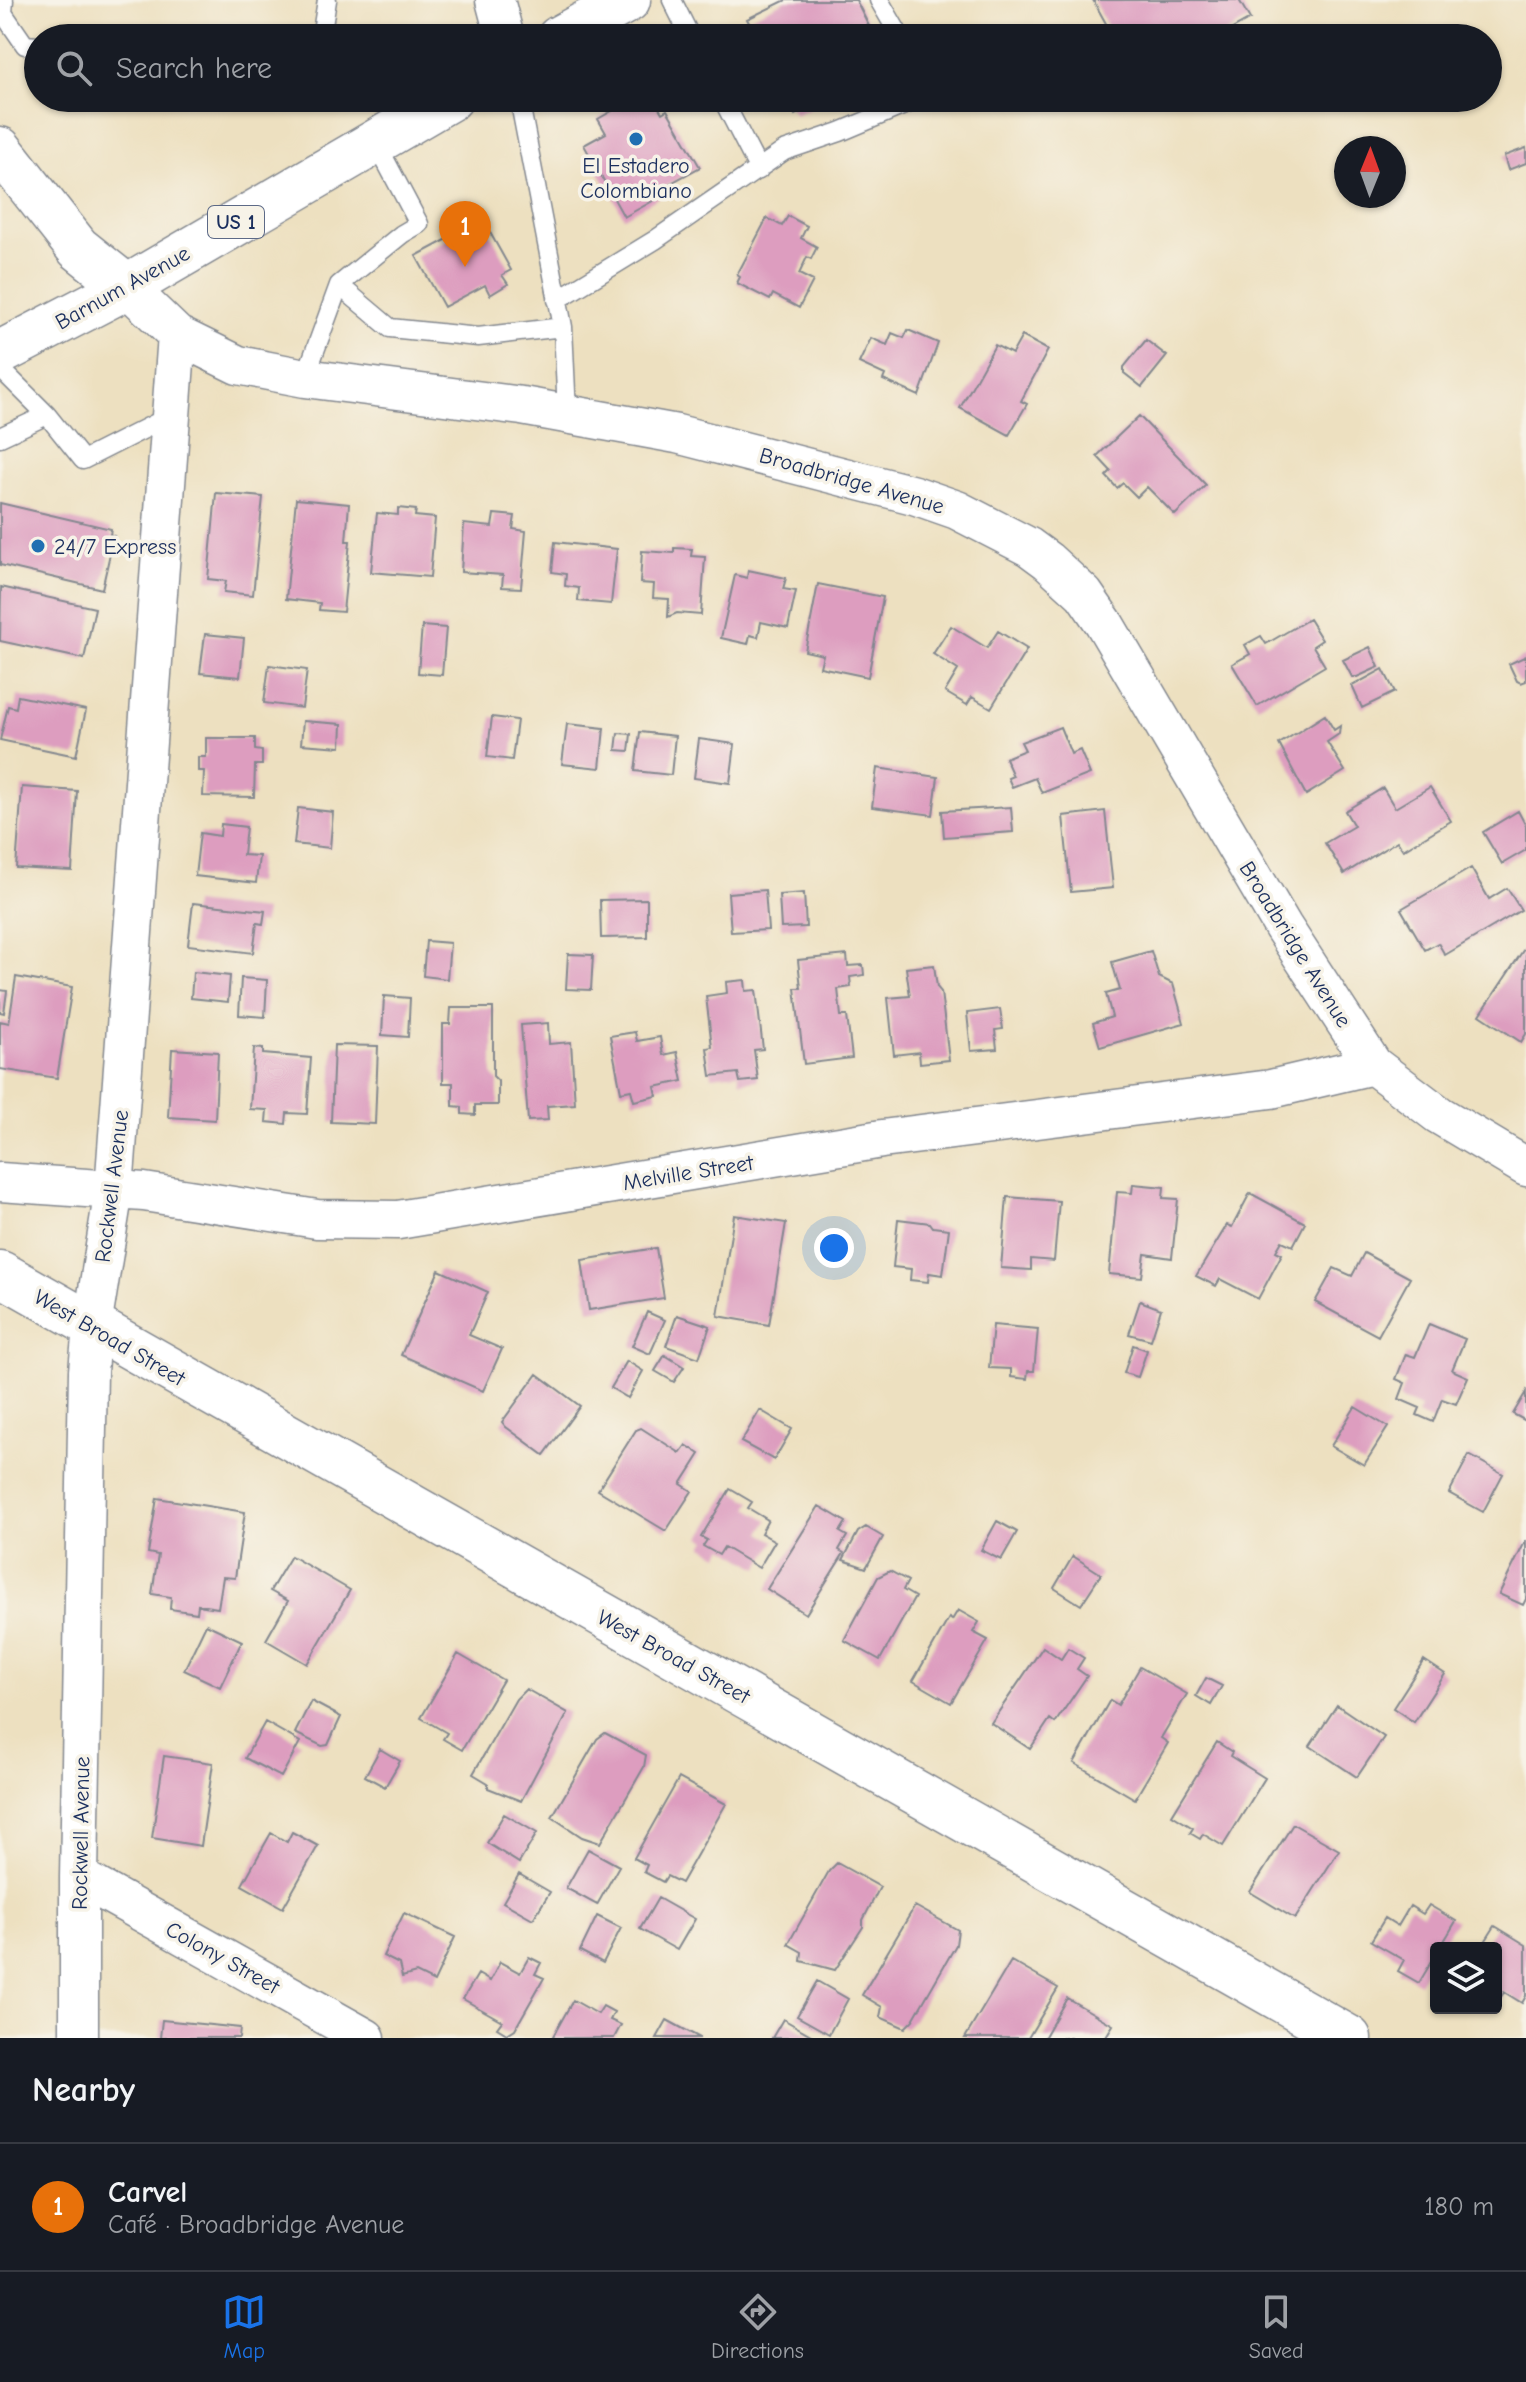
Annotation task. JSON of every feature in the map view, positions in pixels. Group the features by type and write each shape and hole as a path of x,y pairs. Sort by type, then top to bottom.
{"main road":[{"path":"584,24 628,0"},
{"name":"Barnum Avenue","path":"0,353 127,287 425,112"},
{"name":"Broadbridge Avenue","path":"0,149 78,248 127,287"},
{"name":"West Broad Street","path":"0,1273 1349,2038"}],"street":[{"path":"495,0 501,24"},
{"name":"Broadbridge Avenue","path":"127,287 177,335 238,365 305,378 567,414 677,434 914,495 957,510 999,530 1048,561 1084,594 1283,927 1373,1065 1439,1115 1526,1167"},
{"name":"Rockwell Avenue","path":"79,2038 88,1371 114,1190 177,335"},
{"name":"Melville Street","path":"0,1182 114,1190 317,1219 398,1220 882,1139 1271,1089 1373,1065"},
{"name":"Colony Street","path":"79,1877 366,2038"}],"lane":[{"path":"4,0 3,13 24,44"},
{"path":"323,24 327,0"},
{"path":"672,0 684,24"},
{"path":"879,0 893,24"},
{"path":"522,112 563,327 567,414"},
{"path":"729,112 759,170"},
{"path":"557,300 655,240 784,151 888,112"},
{"path":"305,378 339,285 419,224 374,140"},
{"path":"339,285 390,328 478,337 563,327"},
{"path":"0,368 47,415 83,460 170,416"},
{"path":"0,437 47,415"}],"building":[{"path":"786,0 856,0 868,24 750,24 747,19"},
{"path":"1093,0 1239,0 1250,19 1241,24 1106,24"},
{"path":"610,112 668,112 700,167 664,187 667,193 624,217 584,145 606,133 598,119"},
{"path":"1526,148 1526,163 1508,170 1504,156"},
{"path":"788,216 807,226 801,238 817,247 811,259 807,257 799,274 813,281 799,308 773,294 770,300 737,283 740,277 737,275 767,218 782,226"},
{"path":"483,220 511,270 502,275 508,284 490,295 485,285 444,307 416,256"},
{"path":"908,330 938,343 919,396 883,380 885,375 859,363 871,338 887,345 892,333 904,338"},
{"path":"1022,336 1048,350 1021,401 1027,404 1009,435 960,408 995,345 1012,354"},
{"path":"1146,340 1167,356 1142,387 1124,373 1124,367"},
{"path":"1139,416 1206,485 1175,515 1147,487 1137,497 1123,483 1117,488 1106,476 1111,471 1097,456"},
{"path":"216,493 263,497 253,595 224,592 226,581 208,579"},
{"path":"296,499 349,504 346,541 350,541 343,612 319,610 320,603 286,599"},
{"path":"0,503 111,529 110,535 114,536 102,589 0,565"},
{"path":"398,508 416,510 415,516 435,518 430,577 371,572 377,513 398,515"},
{"path":"494,514 515,516 513,529 526,531 521,588 502,587 503,575 461,572 464,524 492,527"},
{"path":"555,542 617,549 611,604 578,601 579,588 565,586 566,574 552,572"},
{"path":"674,548 692,549 691,556 705,557 701,615 677,613 668,617 669,599 653,598 654,584 640,583 642,551 674,553"},
{"path":"748,570 786,578 783,589 796,591 788,628 761,622 758,637 750,635 748,644 721,638 735,575 747,578"},
{"path":"818,584 883,597 868,677 820,667 823,655 805,651"},
{"path":"1,587 95,608 84,659 0,641"},
{"path":"1309,619 1322,640 1313,646 1325,666 1257,706 1232,664 1250,654 1245,645 1261,636 1266,644"},
{"path":"422,626 446,628 442,675 418,673"},
{"path":"951,626 987,648 998,631 1027,649 991,708 972,697 967,705 945,692 958,670 933,654"},
{"path":"205,634 244,638 240,677 200,673"},
{"path":"1370,647 1379,667 1352,677 1343,660"},
{"path":"1526,656 1526,681 1521,683 1509,664"},
{"path":"269,665 307,670 302,708 264,703"},
{"path":"1383,669 1395,692 1362,708 1352,686"},
{"path":"18,696 86,710 76,756 0,740 8,706 16,708"},
{"path":"1325,715 1334,730 1340,726 1339,734 1327,742 1345,771 1306,795 1279,744"},
{"path":"492,717 517,720 512,760 487,757"},
{"path":"303,721 342,724 341,747 301,744"},
{"path":"567,724 604,728 600,768 562,764"},
{"path":"1060,727 1071,754 1080,750 1090,774 1042,793 1035,778 1012,787 1008,778 1013,776 1005,758 1025,750 1021,742"},
{"path":"640,732 675,736 671,775 635,771"},
{"path":"618,733 631,734 629,751 616,750"},
{"path":"206,738 255,738 255,750 262,751 262,765 255,765 254,797 203,796 204,771 198,771 198,757 206,757"},
{"path":"699,739 735,744 730,783 694,778"},
{"path":"877,768 938,777 933,815 872,807"},
{"path":"22,787 77,791 72,871 16,868"},
{"path":"1430,787 1451,821 1403,850 1397,841 1344,874 1325,843 1354,826 1345,811 1383,788 1395,808"},
{"path":"1011,807 1013,832 944,837 942,811"},
{"path":"298,808 333,812 330,848 294,844"},
{"path":"1105,811 1113,888 1071,892 1063,816"},
{"path":"1518,811 1526,826 1526,850 1502,864 1483,832"},
{"path":"221,824 246,827 243,855 259,856 256,883 195,876 200,833 220,836"},
{"path":"1471,868 1489,899 1507,888 1521,910 1445,955 1438,943 1425,950 1401,909"},
{"path":"765,890 768,930 731,932 728,893"},
{"path":"804,893 806,927 781,928 779,895"},
{"path":"647,899 647,937 601,938 600,900"},
{"path":"193,903 265,911 263,924 257,923 253,953 188,945"},
{"path":"426,941 450,943 447,979 423,976"},
{"path":"1526,946 1526,1034 1521,1042 1480,1015"},
{"path":"1151,951 1159,977 1173,984 1184,1023 1100,1047 1093,1023 1112,1017 1106,994 1120,990 1112,962"},
{"path":"568,954 593,955 591,990 566,989"},
{"path":"847,955 848,966 863,965 864,975 850,977 851,987 838,989 841,1016 847,1016 852,1058 804,1064 795,988 801,988 798,960"},
{"path":"934,965 937,987 941,992 949,1060 920,1063 919,1052 894,1055 888,998 910,996 906,968"},
{"path":"193,972 230,976 228,1002 191,998"},
{"path":"16,977 72,987 57,1078 0,1069 0,1021 9,1023"},
{"path":"241,978 267,980 265,1017 239,1015"},
{"path":"745,980 746,991 756,990 763,1049 754,1050 758,1080 740,1082 738,1073 711,1076 707,1048 712,1047 706,996 727,993 726,982"},
{"path":"0,990 7,991 4,1013 0,1012"},
{"path":"384,996 410,998 408,1037 382,1035"},
{"path":"451,1008 493,1008 493,1076 498,1081 498,1105 475,1105 475,1115 462,1114 462,1107 453,1106 453,1083 443,1083 443,1024 450,1024"},
{"path":"1000,1009 1003,1029 995,1030 997,1049 971,1051 967,1013"},
{"path":"548,1023 549,1044 571,1042 575,1104 547,1106 548,1120 528,1121 521,1025"},
{"path":"635,1032 637,1041 660,1037 663,1055 677,1052 683,1081 655,1087 657,1096 634,1101 631,1090 621,1092 610,1036"},
{"path":"334,1045 378,1046 375,1124 331,1122"},
{"path":"254,1048 263,1049 263,1054 311,1058 307,1114 287,1113 286,1124 266,1122 267,1110 250,1109"},
{"path":"172,1049 218,1052 215,1120 168,1117"},
{"path":"1133,1184 1164,1187 1163,1198 1178,1199 1172,1258 1145,1254 1142,1277 1109,1274 1117,1192 1132,1193"},
{"path":"1250,1193 1305,1223 1293,1246 1282,1241 1276,1251 1282,1254 1258,1299 1220,1279 1216,1286 1196,1276 1227,1225 1232,1227"},
{"path":"1007,1197 1059,1201 1054,1261 1031,1259 1031,1270 1001,1268"},
{"path":"734,1215 786,1223 769,1325 718,1316"},
{"path":"898,1219 949,1229 943,1275 929,1273 928,1282 910,1280 911,1269 893,1267"},
{"path":"656,1248 664,1298 589,1310 582,1260"},
{"path":"1364,1253 1410,1278 1378,1336 1315,1302 1334,1268 1352,1276"},
{"path":"439,1270 488,1292 469,1335 502,1349 483,1391 401,1355"},
{"path":"1140,1301 1161,1309 1151,1340 1129,1334"},
{"path":"647,1312 665,1320 650,1354 632,1346"},
{"path":"677,1315 710,1326 699,1358 666,1346"},
{"path":"1429,1324 1465,1339 1452,1370 1468,1377 1456,1404 1442,1399 1433,1422 1417,1415 1420,1408 1399,1399 1405,1383 1396,1379 1406,1354 1415,1357"},
{"path":"993,1325 1038,1329 1034,1371 1028,1371 1027,1379 1011,1377 1011,1369 989,1368"},
{"path":"1133,1345 1147,1350 1138,1377 1124,1373"},
{"path":"665,1355 684,1367 674,1382 655,1371"},
{"path":"627,1361 643,1371 628,1398 611,1388"},
{"path":"537,1374 580,1406 544,1455 502,1422"},
{"path":"1526,1392 1526,1421 1513,1414"},
{"path":"1355,1407 1388,1427 1364,1465 1331,1446"},
{"path":"760,1410 792,1429 774,1460 741,1442"},
{"path":"641,1428 680,1453 686,1445 700,1454 681,1484 692,1491 666,1531 598,1490 636,1430"},
{"path":"1469,1455 1503,1474 1483,1512 1449,1493"},
{"path":"730,1489 752,1502 748,1508 768,1520 761,1533 775,1541 759,1568 724,1547 719,1555 703,1546 707,1540 701,1537"},
{"path":"157,1498 245,1512 235,1578 223,1577 218,1608 198,1605 197,1613 170,1609 171,1597 152,1594 158,1555 148,1553"},
{"path":"819,1506 846,1522 840,1532 847,1536 839,1550 844,1553 806,1614 767,1589"},
{"path":"997,1521 1017,1532 1001,1560 981,1550"},
{"path":"866,1527 883,1537 866,1568 843,1560 858,1532"},
{"path":"1526,1540 1526,1599 1523,1605 1499,1594"},
{"path":"291,1556 350,1590 307,1664 266,1640 288,1601 270,1591"},
{"path":"1073,1556 1101,1574 1081,1605 1054,1588"},
{"path":"890,1571 908,1581 903,1590 915,1597 880,1660 844,1640 878,1577"},
{"path":"958,1610 979,1622 973,1632 988,1640 951,1703 913,1681 949,1618 952,1620"},
{"path":"206,1624 242,1641 220,1687 184,1670"},
{"path":"1043,1647 1061,1659 1068,1648 1084,1658 1077,1669 1087,1676 1055,1723 1050,1719 1030,1749 991,1723"},
{"path":"458,1654 503,1680 462,1750 443,1739 447,1733 421,1718"},
{"path":"1424,1660 1445,1674 1414,1722 1393,1708"},
{"path":"1140,1667 1187,1694 1161,1738 1168,1743 1135,1799 1074,1763 1110,1700 1118,1705"},
{"path":"1206,1678 1222,1686 1211,1705 1196,1696"},
{"path":"526,1689 568,1713 521,1801 488,1788 488,1783 473,1774 516,1699"},
{"path":"311,1701 341,1717 328,1745 322,1746 295,1733"},
{"path":"1337,1705 1384,1737 1357,1777 1310,1746"},
{"path":"265,1722 300,1742 281,1777 245,1758"},
{"path":"605,1733 646,1755 644,1767 600,1843 582,1837 552,1817 597,1739"},
{"path":"1217,1742 1232,1752 1230,1756 1265,1778 1223,1846 1203,1834 1200,1839 1190,1833 1193,1828 1172,1815"},
{"path":"380,1749 400,1761 385,1787 365,1776"},
{"path":"164,1756 213,1763 201,1846 152,1838"},
{"path":"679,1778 726,1804 681,1883 667,1876 663,1882 644,1872 647,1865 634,1858"},
{"path":"504,1814 537,1833 519,1863 487,1843"},
{"path":"1293,1824 1339,1850 1295,1919 1250,1892"},
{"path":"292,1832 318,1846 283,1908 242,1885 271,1833 287,1842"},
{"path":"588,1849 619,1866 597,1905 566,1888"},
{"path":"837,1863 880,1887 863,1920 863,1927 835,1970 801,1961 802,1952 788,1944 829,1871"},
{"path":"519,1874 550,1892 533,1919 503,1902"},
{"path":"658,1898 695,1919 677,1950 640,1929"},
{"path":"1429,1905 1456,1921 1444,1942 1430,1942 1430,1964 1419,1983 1398,1971 1404,1960 1371,1941 1385,1918 1398,1926 1410,1906 1423,1914"},
{"path":"915,1906 958,1930 956,1945 913,2020 905,2028 880,2017 882,2007 862,1995"},
{"path":"404,1913 455,1937 434,1982 416,1973 402,1977 399,1964 383,1956"},
{"path":"597,1916 621,1928 603,1963 580,1951"},
{"path":"1495,1926 1526,1945 1526,1996 1522,2003 1504,1992 1502,1995 1502,1942 1485,1942"},
{"path":"529,1957 541,1963 535,1974 544,1978 515,2029 507,2034 497,2028 502,2021 463,1999 478,1974 490,1981 500,1962 520,1973"},
{"path":"1011,1961 1058,1988 1028,2038 965,2038"},
{"path":"817,1981 848,1999 829,2034 797,2016"},
{"path":"1067,1998 1113,2025 1105,2038 1044,2038"},
{"path":"573,2000 598,2014 603,2006 614,2012 610,2020 621,2025 614,2038 552,2038"},
{"path":"783,2019 816,2038 772,2038"},
{"path":"162,2020 240,2028 239,2038 160,2038"},
{"path":"667,2020 700,2038 657,2038"}],"place":[{"name":"El Estadero Colombiano","path":"636,139"},
{"name":"Carvel","path":"465,267"},
{"name":"24/7 Express","path":"38,546"}]}
